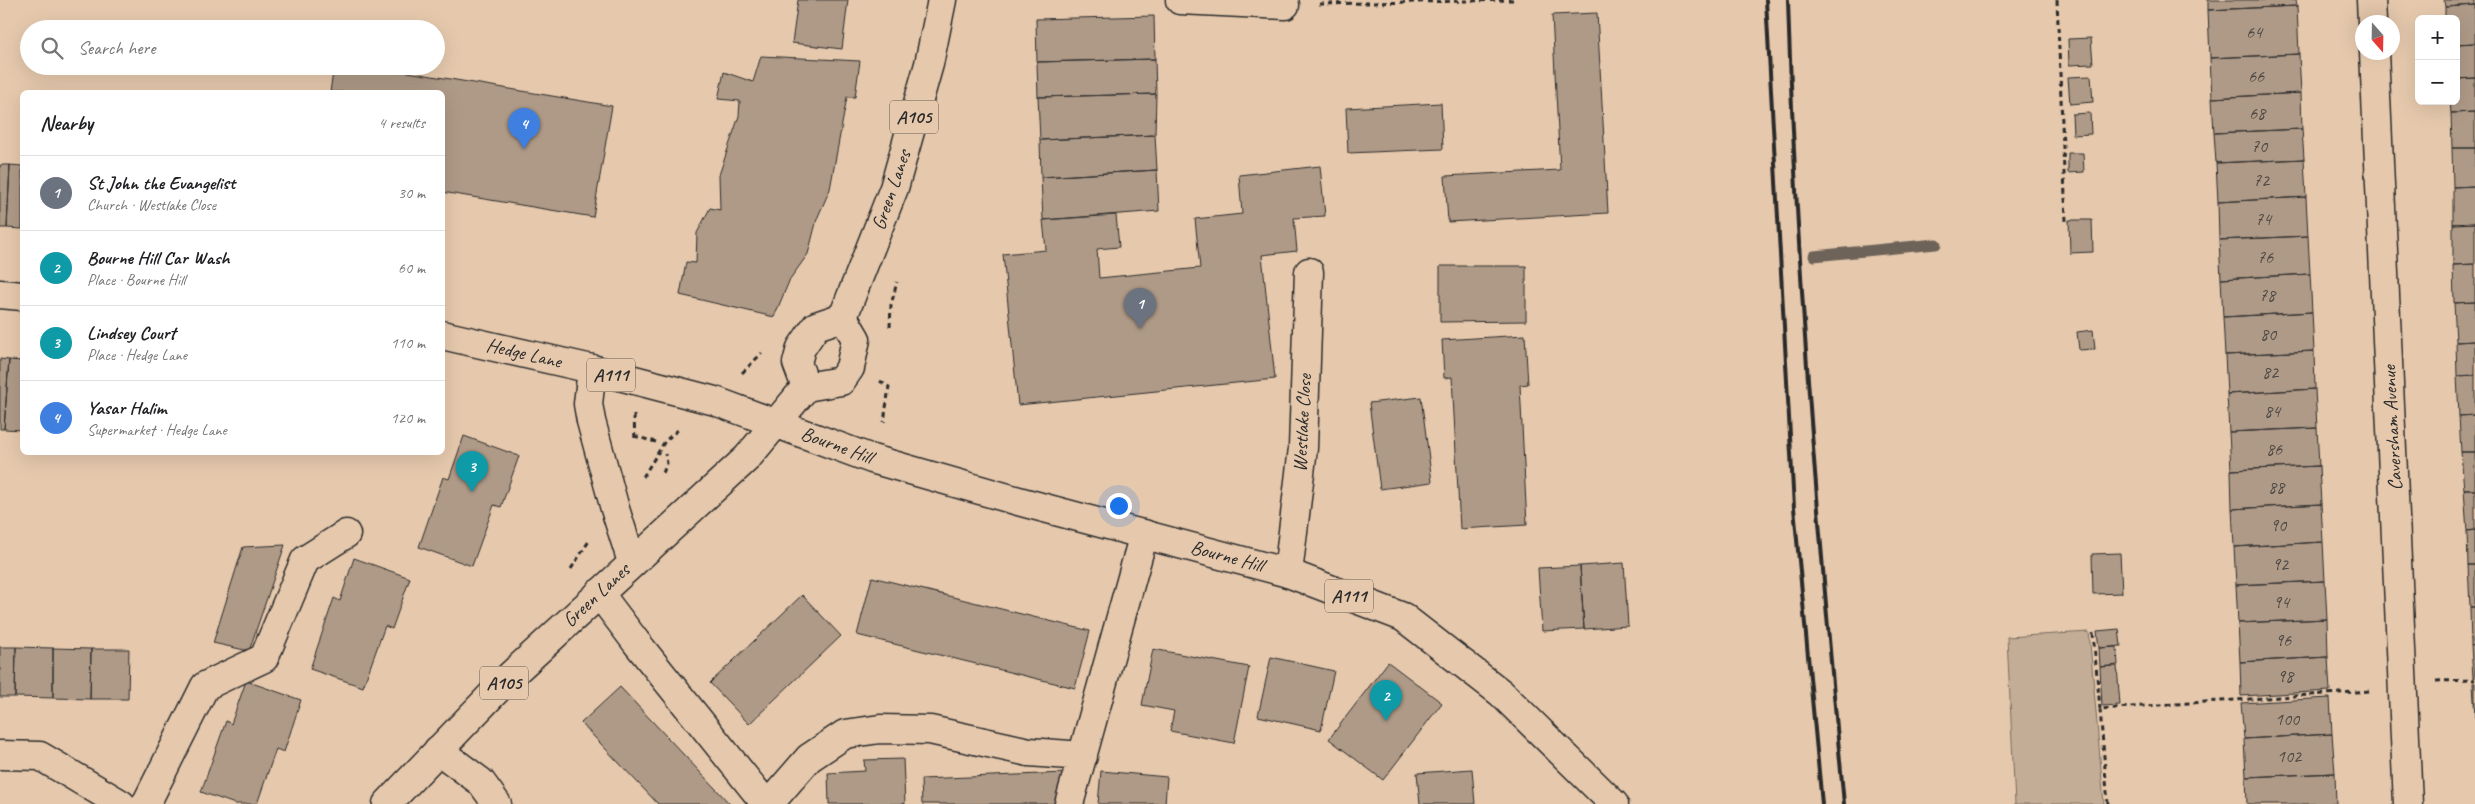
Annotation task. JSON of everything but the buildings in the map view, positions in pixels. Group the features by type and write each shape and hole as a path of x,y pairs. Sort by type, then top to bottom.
{"main road":[{"name":"Green Lanes","path":"843,317 894,188 929,64 942,0"},
{"path":"1180,0 1285,5"},
{"path":"2371,0 2372,15"},
{"name":"Caversham Avenue","path":"2374,60 2408,804"},
{"name":"Westlake Close","path":"1288,573 1303,448 1309,272"},
{"path":"0,294 20,296"},
{"path":"843,317 856,339 850,368 840,381 806,387 796,363 801,348 816,326 843,317"},
{"name":"Hedge Lane","path":"445,336 592,369 715,402 777,423"},
{"path":"592,369 588,404 591,421 615,509 632,562"},
{"name":"Green Lanes","path":"387,804 510,676 746,458 806,387"},
{"name":"Bourne Hill","path":"777,423 872,459 1288,573 1403,616 1501,694 1614,804"},
{"path":"146,804 205,686 264,658 305,560 346,534"},
{"path":"1069,804 1144,534"},
{"path":"598,593 768,804 809,758 845,734 880,729 930,730 1029,752 1083,756"},
{"path":"438,750 481,782 497,804"},
{"path":"0,755 40,756 117,803"}],"path":[{"path":"1285,5 1514,0"},
{"path":"2057,0 2066,221"},
{"path":"878,380 889,387 884,422"},
{"path":"634,436 656,442"},
{"path":"663,473 667,463 665,454"},
{"path":"2093,632 2108,804"},
{"path":"2100,709 2403,689"}],"shaded area":[{"path":"2089,632 2104,804 2015,804 2007,637"}],"waterway":[{"path":"1814,256 1936,244"}],"railway":[{"path":"1766,0 1794,508 1822,804"},
{"path":"1788,0 1803,302 1826,603 1844,804"}],"place":[{"name":"Yasar Halim","path":"524,149"},
{"name":"St John the Evangelist","path":"1140,329"},
{"name":"Lindsey Court","path":"472,492"},
{"name":"Bourne Hill Car Wash","path":"1386,721"}]}
